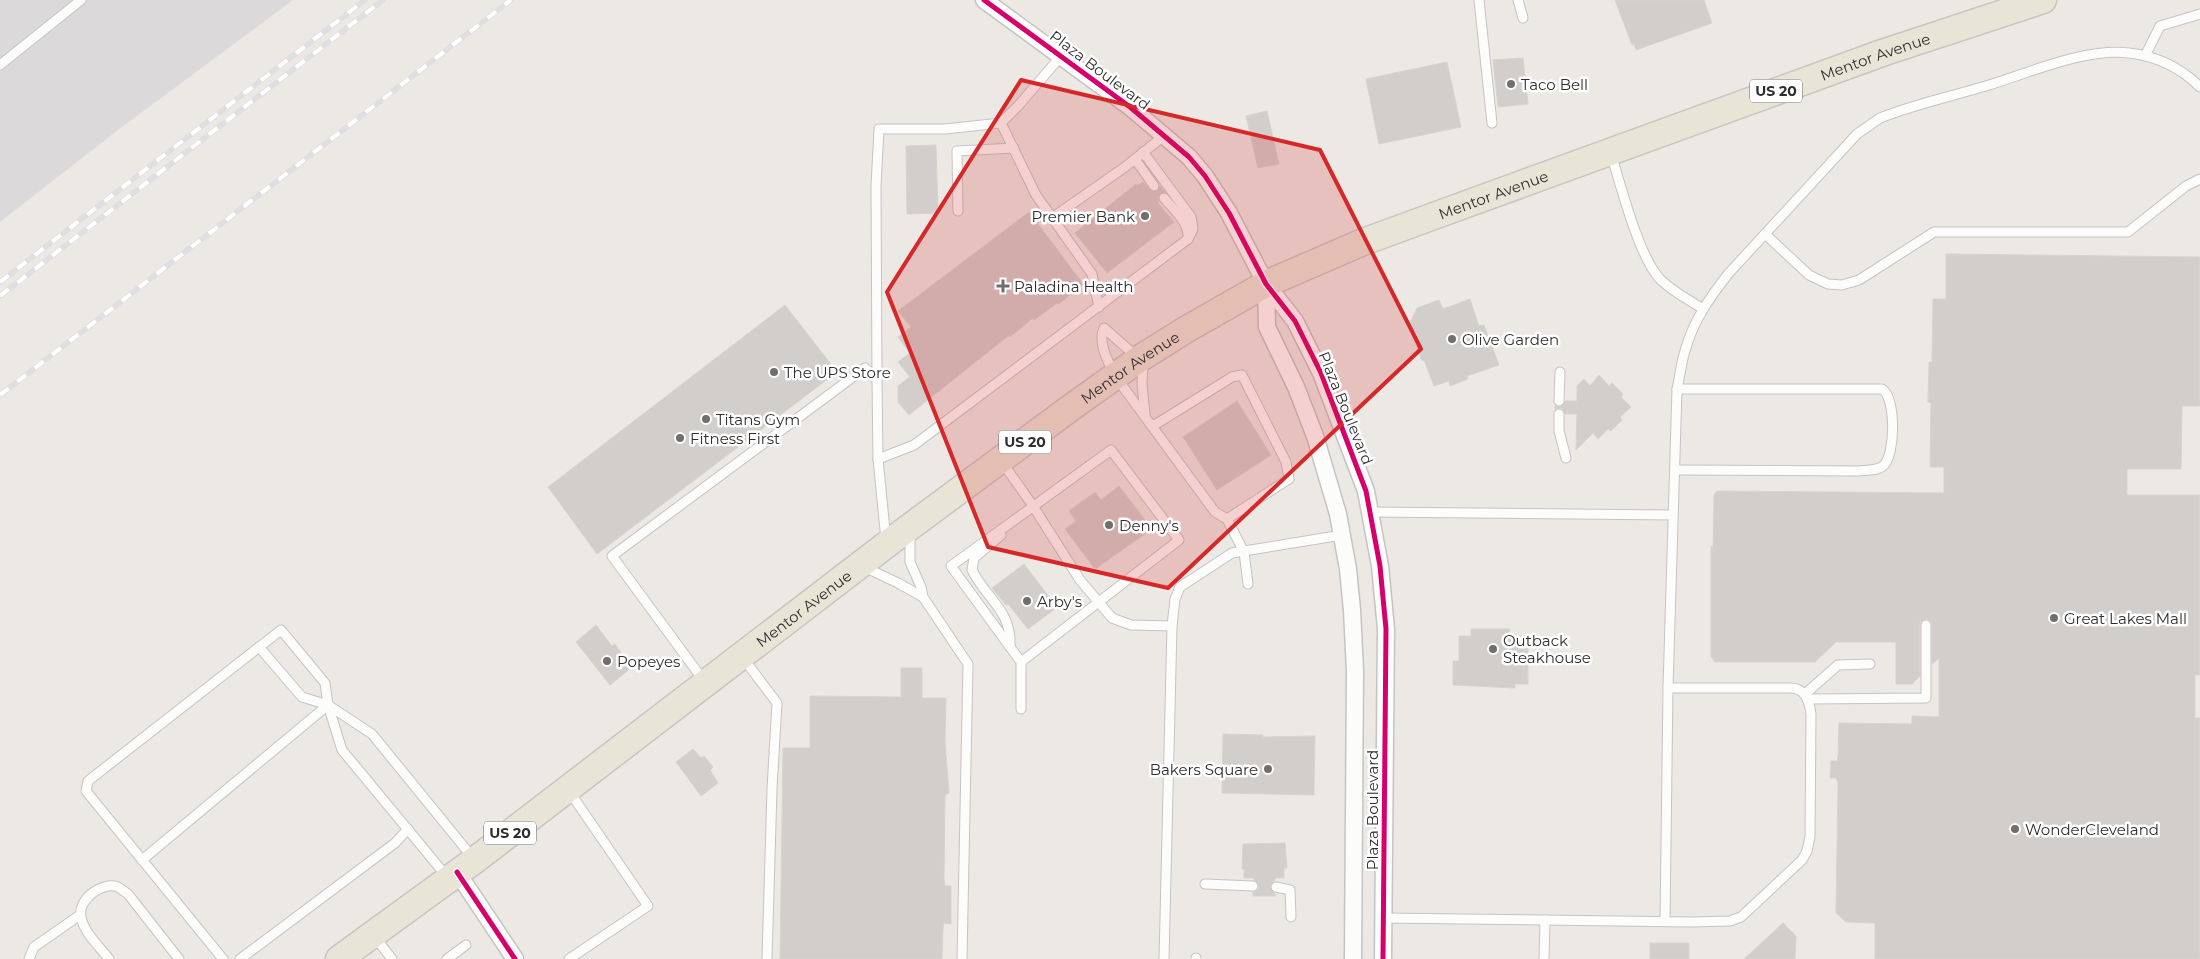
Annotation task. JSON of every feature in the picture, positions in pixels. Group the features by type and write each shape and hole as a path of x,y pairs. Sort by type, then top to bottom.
{"main road":[{"name":"Mentor Avenue","path":"340,959 460,871 859,565 1115,376 1187,329 1266,284 1363,242 1882,53 2043,0"}],"street":[{"name":"Plaza Boulevard","path":"984,0 1165,135 1189,157 1205,176 1229,213 1266,284 1295,321 1322,373 1351,449 1371,512 1380,566 1386,629 1383,959"},
{"name":"Plaza Boulevard","path":"1266,284 1267,327 1296,387 1315,436 1338,514 1352,610 1355,671 1353,959"},
{"path":"460,871 515,959"}],"lane":[{"path":"0,65 81,0"},
{"path":"1479,0 1492,123"},
{"path":"1518,0 1523,18"},
{"path":"2145,56 2160,26 2200,14"},
{"path":"1665,922 1668,688 1677,389 1685,351 1703,309 1729,273 1857,134 1880,118 2087,56 2113,52 2145,56 2178,69 2200,87"},
{"path":"886,545 878,459 876,186 879,129 944,129 1002,123 1061,56"},
{"path":"1002,123 1036,195 1092,274 1099,307"},
{"path":"1052,218 1135,159 1165,135"},
{"path":"958,211 957,151 1014,148"},
{"path":"878,459 914,445 1188,239 1193,229 1190,217 1143,152"},
{"path":"1610,152 1637,232 1654,271 1670,288 1703,309"},
{"path":"1135,159 1154,186"},
{"path":"1765,234 1809,275 1828,284 1842,286 1859,280 1934,232 2128,232 2186,186 2200,180"},
{"path":"1164,198 1185,224 1189,232 1188,239"},
{"path":"1145,415 1142,358 1104,328 1102,340 1106,356 1115,376 1215,512 1227,519 1244,552 1248,584"},
{"path":"706,683 612,556 865,368 877,380"},
{"path":"1559,401 1560,372"},
{"path":"1153,426 1232,377 1242,375 1286,462 1289,479 1227,519"},
{"path":"1676,470 1857,471 1874,469 1880,468 1886,462 1892,444 1891,404 1887,394 1882,389 1677,389"},
{"path":"1559,414 1559,431 1566,458"},
{"path":"1022,662 1179,540 1111,450 951,566 1022,662 1022,709"},
{"path":"1000,460 1033,506 1080,580 1112,618 1131,625 1172,626"},
{"path":"1371,512 1673,514"},
{"path":"1010,647 1010,632 1007,620 972,570 974,558 1004,533 1014,520"},
{"path":"911,526 910,562 921,587 923,597 968,664 962,959"},
{"path":"1164,959 1172,626 1175,599 1180,587 1232,553 1342,536"},
{"path":"859,565 923,597"},
{"path":"1806,697 1926,698 1926,625"},
{"path":"223,959 86,791 88,781 281,630 326,683 328,706 342,750 408,830 460,871"},
{"path":"259,647 302,697 328,706 372,734 460,871"},
{"path":"741,656 777,703 766,959"},
{"path":"1806,697 1838,665 1870,664"},
{"path":"1384,918 1665,922 1723,921 1742,917 1805,856 1810,837 1811,714 1806,697 1799,689 1790,688 1668,688"},
{"path":"142,860 328,706"},
{"path":"567,789 648,906 568,959"},
{"path":"240,959 395,842 408,830"},
{"path":"1205,884 1253,886"},
{"path":"110,959 85,927 80,915 82,906 90,896 107,887 117,887 128,894 179,959"},
{"path":"1276,887 1290,890 1291,917"},
{"path":"29,959 34,947 80,915"},
{"path":"1544,959 1545,920"},
{"path":"373,934 392,959"},
{"path":"447,959 466,945"}],"highlighted area":[{"path":"1021,80 1320,150 1421,349 1168,588 988,547 887,292"}],"shaded area":[{"path":"0,0 293,0 118,130 0,222"}],"building":[{"path":"1615,0 1704,0 1712,23 1636,50 1634,44 1632,45"},
{"path":"1523,58 1528,104 1498,107 1493,60"},
{"path":"1447,62 1461,127 1379,144 1366,79"},
{"path":"1267,111 1279,164 1258,168 1246,116"},
{"path":"936,145 938,213 907,214 906,146"},
{"path":"1143,182 1152,192 1157,191 1160,186 1165,192 1158,196 1158,203 1174,222 1107,273 1075,233 1136,184 1137,186"},
{"path":"1029,212 1083,284 1059,304 1057,303 1034,320 1033,318 1010,337 1008,336 909,415 898,402 898,386 910,377 898,362 910,353 898,337 911,327 898,311"},
{"name":"Great Lakes Mall","path":"1946,254 2200,257 2200,406 2182,406 2181,469 2127,469 2127,495 2200,495 2200,675 2195,675 2195,718 2200,718 2200,959 1875,959 1875,923 1846,922 1836,913 1838,782 1836,778 1830,778 1831,761 1837,761 1838,757 1839,723 1912,724 1912,716 1939,717 1939,658 1932,664 1932,622 1926,619 1920,622 1920,676 1912,684 1896,684 1896,642 1836,642 1815,662 1715,662 1711,657 1711,546 1713,548 1714,495 1717,491 1944,493 1944,467 1930,467 1931,403 1928,402 1929,362 1932,362 1933,299 1946,299"},
{"name":"Olive Garden","path":"1470,299 1479,326 1484,325 1499,365 1467,376 1468,379 1450,386 1449,381 1434,386 1424,360 1422,361 1409,325 1417,308 1439,300 1443,309"},
{"path":"785,305 837,372 597,554 548,487"},
{"path":"1599,375 1609,386 1612,383 1623,394 1621,397 1631,407 1620,417 1622,420 1611,431 1608,429 1598,439 1593,433 1576,450 1577,414 1565,414 1562,408 1555,409 1555,406 1561,407 1565,401 1577,401 1577,386 1584,379 1590,386"},
{"path":"1237,401 1271,455 1217,490 1183,437"},
{"name":"Denny's","path":"1119,486 1152,529 1095,569 1065,529 1076,521 1069,511 1095,492 1101,500"},
{"path":"1024,564 1050,598 1048,600 1055,609 1028,629 992,588"},
{"path":"596,625 612,646 615,644 631,668 610,685 576,642"},
{"name":"Outback Steakhouse","path":"1471,629 1510,629 1509,636 1528,636 1528,684 1515,684 1515,688 1453,685 1453,661 1459,661 1459,636 1471,636"},
{"path":"901,668 922,668 922,698 946,698 945,742 949,793 945,795 944,879 945,886 951,886 951,924 944,923 942,959 780,959 783,748 810,748 810,696 901,697"},
{"path":"1223,734 1263,735 1263,737 1315,736 1314,795 1222,793"},
{"path":"693,749 701,758 704,756 713,767 710,770 718,783 701,796 676,762"},
{"path":"1285,843 1287,868 1284,868 1284,878 1276,878 1270,886 1276,896 1253,896 1253,892 1258,890 1259,886 1253,878 1244,878 1244,869 1242,869 1243,844"},
{"path":"1783,923 1796,936 1795,959 1744,959"},
{"path":"1650,943 1689,943 1689,959 1650,959"}],"railway":[{"path":"0,282 365,0"},
{"path":"0,296 383,0"},
{"path":"0,395 511,0"}],"cycle path":[{"path":"984,0 1130,107 1189,157 1205,176 1229,213 1266,284 1295,321 1321,373 1366,491 1380,566 1386,629 1383,959"},
{"path":"457,872 515,959"}],"place":[{"name":"Taco Bell","path":"1511,84"},
{"name":"Premier Bank","path":"1145,216"},
{"name":"Paladina Health","path":"1003,286"},
{"name":"Olive Garden","path":"1452,339"},
{"name":"The UPS Store","path":"774,372"},
{"name":"Titans Gym","path":"706,419"},
{"name":"Fitness First","path":"680,438"},
{"name":"Denny's","path":"1109,525"},
{"name":"Arby's","path":"1027,601"},
{"name":"Great Lakes Mall","path":"2054,618"},
{"name":"Outback Steakhouse","path":"1493,649"},
{"name":"Popeyes","path":"607,661"},
{"name":"Bakers Square","path":"1268,769"},
{"name":"WonderCleveland","path":"2015,829"}]}
